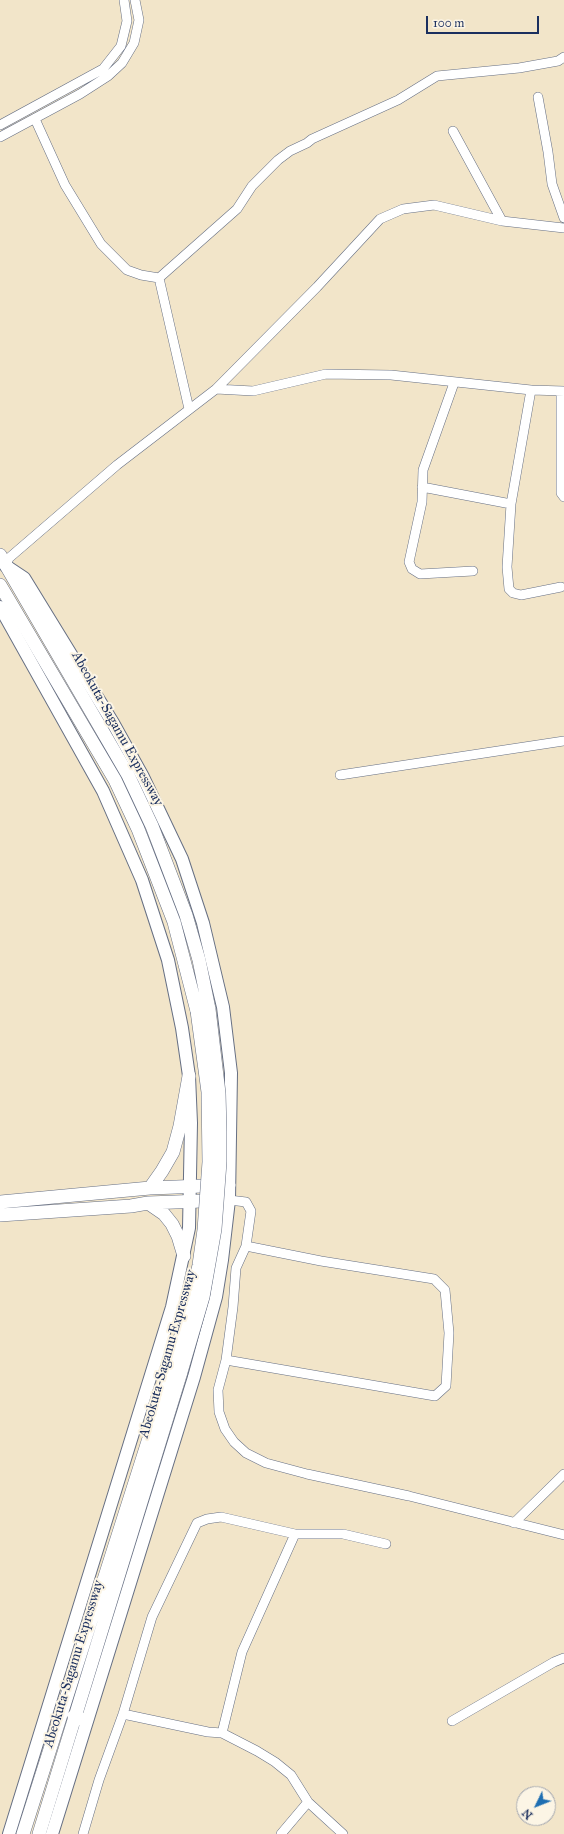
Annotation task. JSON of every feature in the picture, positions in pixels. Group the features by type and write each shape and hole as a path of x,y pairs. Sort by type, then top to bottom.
{"highway":[{"name":"Abeokuta-Sagamu Expressway","path":"3,561 128,775 152,826 186,915 199,960 208,1092 208,1177 204,1230 199,1265 176,1370 80,1718 39,1834"},
{"name":"Abeokuta-Sagamu Expressway","path":"0,585 115,780 138,829 174,922 203,1010"},
{"path":"150,1188 173,1152 180,1126 189,1076"},
{"path":"0,1202 150,1188 229,1185"},
{"path":"0,1216 131,1206 148,1202 229,1200"},
{"path":"148,1202 164,1214 172,1224 178,1236 184,1256"},
{"name":"Abeokuta-Sagamu Expressway","path":"23,1834 54,1710 176,1370"}],"main road":[{"path":"3,561 24,578 113,723 143,777 182,859 203,923 223,1007 231,1073 229,1200 216,1297 202,1348 80,1718 52,1834"},
{"path":"0,607 103,791 142,880 168,960 182,1028 189,1076 191,1123 190,1201 188,1228 184,1256 170,1314 54,1710 9,1834"}],"street":[{"path":"0,125 103,69 121,46 127,21 124,0"},
{"path":"0,137 80,94 108,76 122,63 134,44 139,20 135,0"},
{"path":"159,278 237,209 252,186 278,160 290,151 308,143 312,139 398,100 437,76 519,68 558,61 564,57"},
{"path":"538,97 552,184 564,218"},
{"path":"35,119 65,185 101,244 127,270 141,275 159,278"},
{"path":"453,131 502,221"},
{"path":"3,561 9,558 118,465 216,389 317,287 380,219 403,209 434,205 502,221 564,228"},
{"path":"159,278 189,409"},
{"path":"216,389 253,391 326,374 391,375 454,383 531,390 563,391 561,493 564,497"},
{"path":"454,383 423,470 422,502 409,562 412,569 420,574 473,570"},
{"path":"531,390 511,504 506,567 509,589 513,593 521,595 561,587"},
{"path":"422,487 511,504"},
{"path":"340,775 564,741"},
{"path":"229,1200 246,1202 250,1210 246,1246 236,1268 233,1307 226,1360 218,1390 219,1412 225,1429 234,1442 246,1453 266,1463 409,1496 564,1535"},
{"path":"226,1360 435,1396 446,1386 449,1333 446,1297 445,1290 434,1279 321,1261 246,1246"},
{"path":"514,1523 564,1474"},
{"path":"83,1834 99,1780 123,1714 152,1617 197,1523 207,1519 221,1517 295,1534 343,1534 386,1544"},
{"path":"222,1733 242,1652 295,1534"},
{"path":"452,1721 554,1662 564,1658"},
{"path":"123,1714 208,1732 222,1733 275,1762 291,1775 308,1802 344,1834"},
{"path":"281,1834 308,1802"}]}
